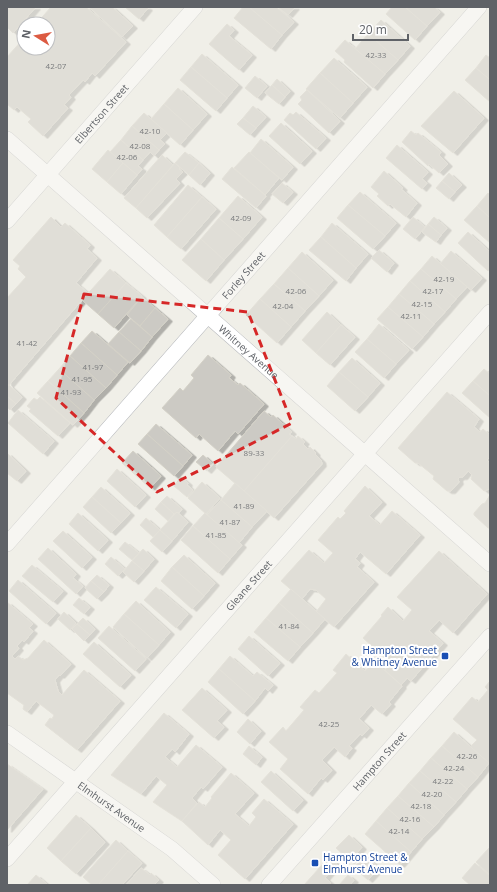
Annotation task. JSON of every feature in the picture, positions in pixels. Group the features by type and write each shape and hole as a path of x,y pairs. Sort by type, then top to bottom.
{"street":[{"name":"Elbertson Street","path":"7,221 195,7"},
{"name":"Forley Street","path":"7,544 479,7"},
{"name":"Whitney Avenue","path":"7,139 490,564"},
{"name":"Gleane Street","path":"7,859 490,312"},
{"name":"Hampton Street","path":"269,885 490,636"},
{"name":"Elmhurst Avenue","path":"7,733 172,849 213,885"}],"highlighted area":[{"path":"84,294 248,312 292,423 157,492 56,398"}],"building":[{"path":"7,7 36,7 28,16 16,16 16,30 13,33 7,27"},
{"path":"51,7 86,7 126,42 95,76 92,73 85,82 83,80 69,95 71,97 64,105 68,108 43,136 28,122 31,119 17,107 14,110 7,104 7,57 16,47 16,56 56,56 56,16 43,16"},
{"path":"89,7 112,7 133,26 122,37"},
{"path":"125,7 146,7 148,8 139,19"},
{"path":"243,7 249,7 282,35 271,49 234,18"},
{"path":"249,7 276,7 294,22 282,35"},
{"path":"278,7 295,7 288,15"},
{"path":"392,7 405,7 427,26 415,40 386,14"},
{"path":"405,7 434,7 440,12 427,26"},
{"path":"381,20 410,46 398,60 368,34"},
{"path":"227,24 234,30 229,36 252,55 239,70 209,44"},
{"path":"368,34 398,60 385,74 355,49"},
{"path":"345,40 385,74 373,88 344,62 345,60 335,51"},
{"path":"202,54 238,85 227,98 191,67"},
{"path":"486,55 490,58 490,80 476,68"},
{"path":"334,58 367,87 353,103 320,73"},
{"path":"191,67 227,98 216,111 180,80"},
{"path":"476,68 490,80 490,102 465,80"},
{"path":"320,73 353,103 340,118 306,89"},
{"path":"255,76 267,86 257,98 245,88"},
{"path":"277,79 290,91 285,97 272,85"},
{"path":"272,85 285,97 279,104 265,93"},
{"path":"178,88 207,114 193,130 164,104"},
{"path":"307,90 340,121 329,133 298,104 302,100 300,97"},
{"path":"454,91 484,118 453,153 421,126"},
{"path":"164,104 193,130 180,145 151,119"},
{"path":"253,106 266,117 256,128 243,118"},
{"path":"296,112 326,138 316,149 284,120 290,113 293,115"},
{"path":"144,113 167,133 160,140 165,144 159,150 132,126"},
{"path":"243,118 256,128 250,135 237,124"},
{"path":"281,123 312,151 300,164 269,136"},
{"path":"132,126 159,150 154,156 150,152 143,160 121,140"},
{"path":"411,131 416,135 418,133 441,152 439,155 448,164 439,173 429,164 428,166 402,142"},
{"path":"261,139 293,167 282,180 250,153"},
{"path":"121,140 143,160 138,166 142,169 137,175 110,152"},
{"path":"397,145 428,172 422,179 427,183 422,189 386,158"},
{"path":"108,150 123,163 107,182 92,169"},
{"path":"185,152 199,163 189,175 175,163"},
{"path":"249,152 279,178 265,195 234,168"},
{"path":"162,155 173,165 136,208 124,198"},
{"path":"123,163 137,175 121,194 107,182"},
{"path":"175,163 183,172 176,179 180,183 147,218 136,208"},
{"path":"199,163 210,173 200,185 189,175"},
{"path":"232,167 266,196 256,208 222,179"},
{"path":"384,171 417,203 406,217 390,204 388,206 377,196 379,194 371,187"},
{"path":"449,173 462,185 455,192 442,181"},
{"path":"442,181 455,192 449,199 436,188"},
{"path":"282,183 293,192 283,203 272,194"},
{"path":"188,185 202,197 167,237 154,225"},
{"path":"360,192 396,223 385,236 348,205"},
{"path":"488,193 490,195 490,218 477,206"},
{"path":"238,196 262,217 243,239 219,218"},
{"path":"202,197 216,209 181,249 167,237"},
{"path":"348,205 385,236 373,249 337,218"},
{"path":"477,206 490,218 490,243 464,220"},
{"path":"51,217 61,227 65,223 90,245 87,249 97,258 76,283 88,293 9,385 7,383 7,298 26,277 18,269 20,266 13,260"},
{"path":"413,217 425,227 415,239 403,229"},
{"path":"434,217 447,228 441,235 428,224"},
{"path":"219,218 243,239 224,260 201,239"},
{"path":"332,223 368,254 356,268 321,237"},
{"path":"428,224 441,235 436,242 422,232"},
{"path":"468,232 490,252 490,269 488,271 458,243"},
{"path":"321,237 356,268 346,281 309,250"},
{"path":"201,239 224,260 206,281 182,260"},
{"path":"379,250 394,263 387,272 371,258"},
{"path":"451,251 482,278 471,290 440,264"},
{"path":"302,252 333,280 319,296 288,268"},
{"path":"432,256 467,287 456,299 421,269"},
{"path":"288,268 319,296 305,311 274,284"},
{"path":"110,269 126,283 98,314 82,300"},
{"path":"421,269 456,299 445,312 410,281"},
{"path":"410,281 445,312 434,324 399,294"},
{"path":"126,283 142,296 114,328 98,314"},
{"path":"274,284 305,311 291,327 260,299"},
{"path":"399,294 434,324 423,337 388,307"},
{"path":"142,297 155,308 140,326 127,315"},
{"path":"260,299 291,327 277,343 246,315"},
{"path":"388,307 423,337 412,349 377,319"},
{"path":"155,308 168,319 152,337 140,326"},
{"path":"327,312 341,325 316,353 302,340"},
{"path":"131,319 152,337 141,351 119,332"},
{"path":"379,324 409,350 396,364 367,339"},
{"path":"341,325 355,337 330,365 316,353"},
{"path":"92,331 128,362 117,375 81,343"},
{"path":"119,332 141,351 130,363 108,344"},
{"path":"367,339 396,364 384,378 355,352"},
{"path":"81,343 117,375 106,388 70,356"},
{"path":"208,355 231,375 229,378 238,385 240,383 264,404 238,434 235,431 218,451 199,434 196,438 162,408 180,388 183,391 194,378 191,375"},
{"path":"70,356 106,388 94,400 59,369"},
{"path":"352,358 380,383 368,397 339,372"},
{"path":"59,369 94,400 84,413 48,381"},
{"path":"484,369 490,374 490,396 473,381"},
{"path":"339,372 368,397 355,411 327,386"},
{"path":"48,381 84,413 73,425 37,393"},
{"path":"473,381 490,396 490,418 462,393"},
{"path":"9,385 22,397 16,404 7,396 7,387"},
{"path":"447,392 479,419 474,427 480,432 483,429 490,435 490,457 487,460 490,463 490,491 489,489 484,491 471,479 472,475 468,471 463,477 458,479 459,482 451,491 447,491 433,479 434,476 418,463 415,463 398,448"},
{"path":"7,396 16,404 10,410 7,407"},
{"path":"40,397 70,423 58,436 29,411 31,409 27,406 34,398 37,400"},
{"path":"18,410 54,441 43,454 8,423"},
{"path":"264,411 271,417 273,415 292,432 289,434 292,436 244,491 216,467"},
{"path":"156,424 192,455 183,466 147,434"},
{"path":"147,434 183,466 174,476 138,444"},
{"path":"292,436 296,439 298,436 305,442 303,444 308,449 310,447 316,453 315,454 321,460 322,464 274,518 244,491"},
{"path":"133,451 161,476 150,488 122,463"},
{"path":"7,453 26,471 17,481 7,473"},
{"path":"203,455 213,464 207,471 196,462"},
{"path":"117,469 146,495 135,507 107,481"},
{"path":"181,477 193,490 187,497 174,486"},
{"path":"202,482 220,498 206,514 188,498"},
{"path":"235,483 267,511 252,527 221,500"},
{"path":"365,486 382,502 369,516 380,525 392,511 420,535 386,574 360,552 355,559 360,563 357,567 374,582 334,627 316,612 326,599 316,590 310,589 302,599 281,581 309,550 324,563 333,553 318,540 338,517 340,519 346,513 344,511"},
{"path":"101,487 130,513 121,523 92,497"},
{"path":"490,495 490,528 488,528 474,515 474,513 482,504 485,503"},
{"path":"167,496 182,509 179,513 177,512 174,514 161,502"},
{"path":"92,497 121,523 111,533 83,507"},
{"path":"221,500 252,527 239,543 207,515"},
{"path":"161,502 174,514 168,521 155,509"},
{"path":"177,512 188,522 172,541 160,530"},
{"path":"78,513 108,540 98,551 69,524"},
{"path":"205,513 242,545 230,559 193,526"},
{"path":"146,518 160,530 153,537 140,525"},
{"path":"193,526 230,559 218,573 181,540"},
{"path":"160,530 172,541 162,552 150,541"},
{"path":"63,531 92,557 82,568 53,541"},
{"path":"125,542 139,553 132,560 119,549"},
{"path":"48,548 76,574 73,578 83,586 76,594 38,559"},
{"path":"143,549 154,559 144,571 132,561"},
{"path":"439,551 487,594 453,633 439,620 429,631 443,643 411,681 407,678 401,685 385,670 391,663 363,638 388,607 403,621 412,610 397,597"},
{"path":"184,555 215,583 204,596 172,567"},
{"path":"111,557 125,569 118,576 105,564"},
{"path":"132,561 144,571 134,582 123,572"},
{"path":"32,565 63,591 53,602 22,576"},
{"path":"172,567 204,596 192,609 161,581"},
{"path":"97,575 109,585 104,592 91,581"},
{"path":"18,580 56,613 46,624 9,591"},
{"path":"91,581 104,592 97,599 85,588"},
{"path":"156,587 188,614 176,628 144,600"},
{"path":"291,589 325,619 313,633 279,603"},
{"path":"79,598 90,607 84,614 73,605"},
{"path":"136,601 170,632 159,645 124,614"},
{"path":"7,602 33,624 29,628 33,631 24,642 22,640 17,646 19,648 12,656 15,659 18,656 23,660 28,658 44,640 71,664 55,680 58,691 62,695 84,670 120,701 77,750 45,725 54,715 36,701 27,712 23,709 24,705 7,693"},
{"path":"279,603 313,633 300,647 266,618"},
{"path":"64,612 76,623 70,630 58,619"},
{"path":"124,614 159,645 147,658 113,627"},
{"path":"83,618 95,629 90,635 77,624"},
{"path":"266,618 300,647 288,661 254,632"},
{"path":"77,624 90,635 84,641 72,629"},
{"path":"109,626 146,659 135,671 98,638"},
{"path":"249,636 280,663 268,676 238,649"},
{"path":"94,642 131,675 120,687 83,654"},
{"path":"346,654 365,671 374,661 402,686 389,702 391,704 382,714 371,705 359,719 369,728 362,736 360,734 349,746 352,748 345,757 334,747 322,760 332,770 323,780 321,778 308,794 280,769 288,759 269,742 283,727 286,731 304,710 300,707 315,690 319,693 337,673 333,670"},
{"path":"230,656 253,676 257,672 273,685 268,691 265,688 255,701 219,669"},
{"path":"219,669 255,701 243,714 208,682"},
{"path":"490,681 490,764 470,747 477,740 453,719 472,697 478,702 488,690 485,687"},
{"path":"202,688 227,710 217,721 224,727 214,738 182,710"},
{"path":"164,713 189,734 175,752 172,749 165,757 177,767 196,745 222,767 203,789 201,787 192,798 197,803 182,821 153,802 167,785 156,776 141,794 111,775"},
{"path":"248,719 261,731 250,744 237,732"},
{"path":"454,732 489,763 478,777 442,746"},
{"path":"249,746 262,757 256,765 243,754"},
{"path":"442,746 478,777 467,789 431,758"},
{"path":"431,758 467,789 456,802 420,771"},
{"path":"7,764 43,789 7,830"},
{"path":"271,771 303,800 293,811 261,782"},
{"path":"420,771 456,802 444,815 409,783"},
{"path":"231,773 254,793 235,814 249,826 256,817 252,813 264,799 293,824 245,879 218,855 231,840 220,830 208,845 182,821 199,802 205,807 212,798 211,797"},
{"path":"409,783 444,815 434,827 398,796"},
{"path":"398,796 434,827 422,839 387,808"},
{"path":"387,808 422,839 411,852 376,821"},
{"path":"76,815 91,828 61,861 47,848"},
{"path":"376,821 411,852 400,865 365,834"},
{"path":"91,828 105,842 76,874 61,861"},
{"path":"349,835 362,847 350,861 336,848"},
{"path":"116,840 128,851 98,885 92,885 83,877"},
{"path":"490,848 490,875 476,862"},
{"path":"128,851 142,863 122,885 98,885"},
{"path":"365,855 371,861 360,873 354,868"},
{"path":"329,857 337,864 325,878 331,883 329,885 304,885"},
{"path":"371,861 379,868 368,880 360,873"},
{"path":"475,863 490,876 490,885 470,885 462,878"},
{"path":"141,868 150,875 151,873 159,880 154,885 126,885"},
{"path":"36,875 48,885 27,885"},
{"path":"348,875 354,880 350,885 339,885"}],"place":[{"name":"Hampton Street & Whitney Avenue","path":"445,656"},
{"name":"Hampton Street & Elmhurst Avenue","path":"315,863"}]}
